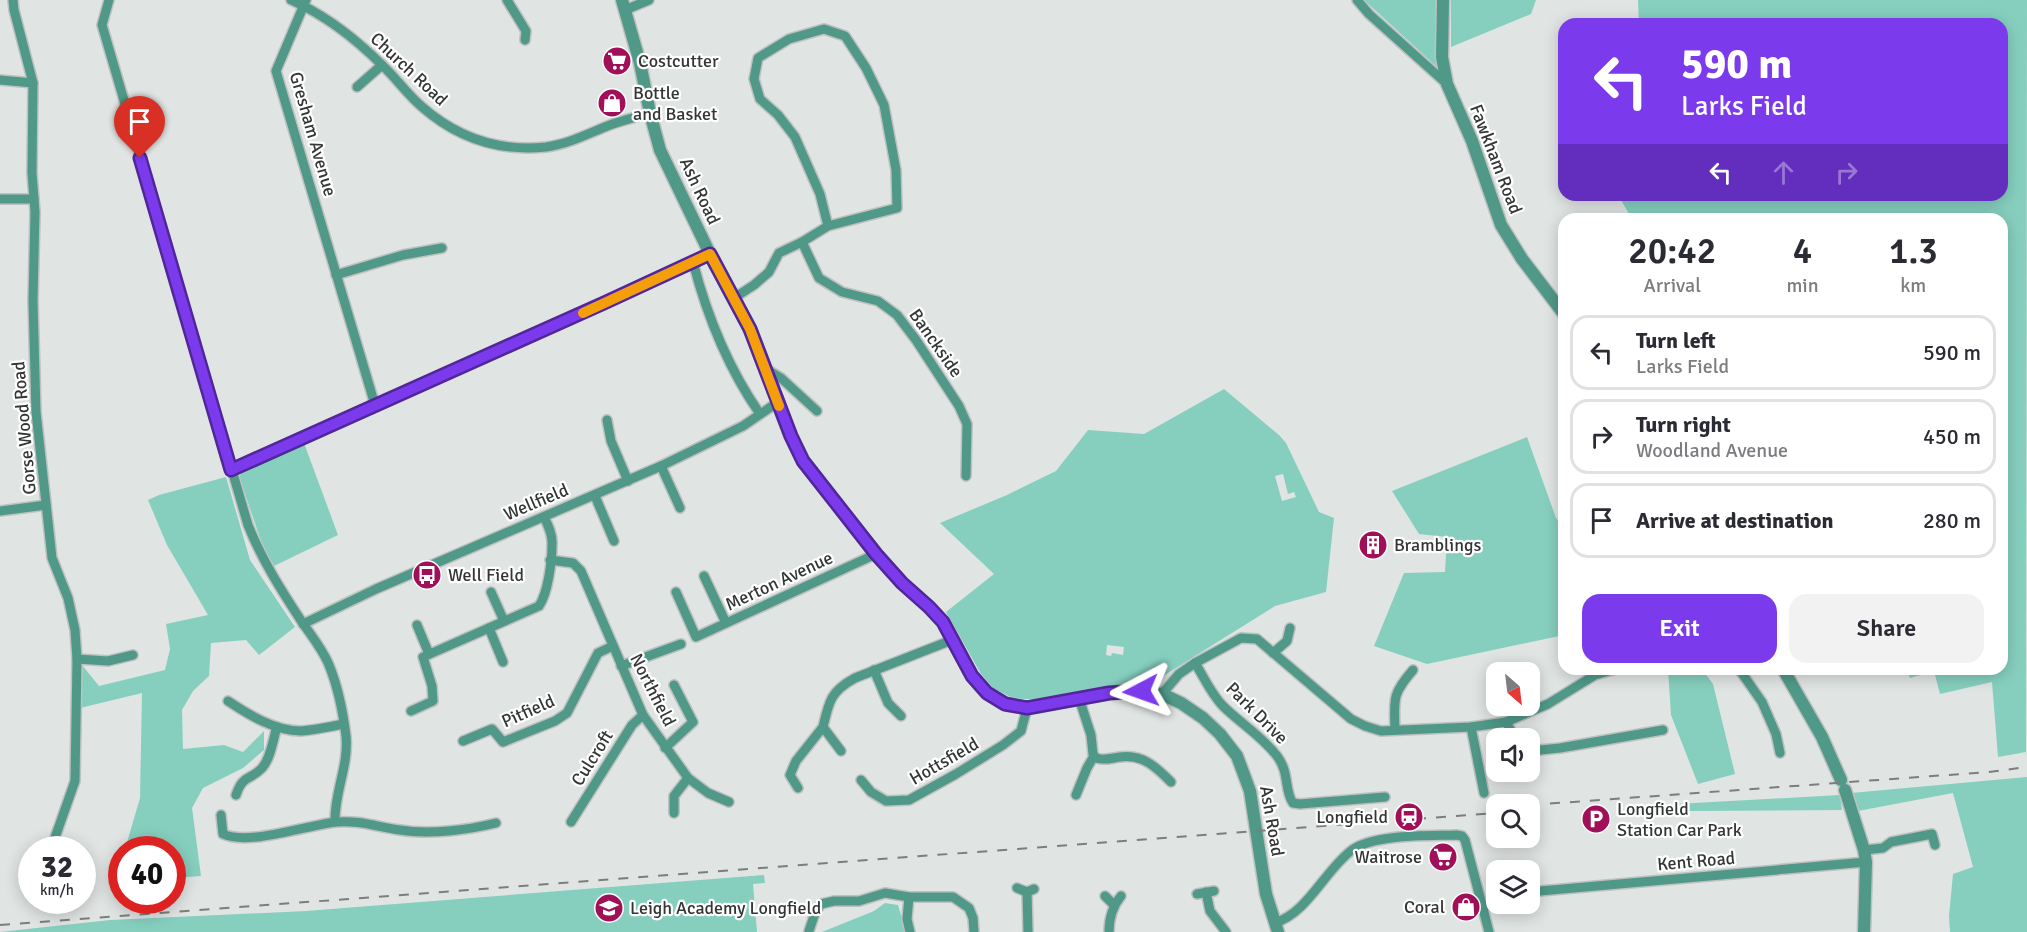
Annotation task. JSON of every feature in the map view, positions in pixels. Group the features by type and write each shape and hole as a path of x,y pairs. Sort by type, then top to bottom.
{"street":[{"name":"Gorse Wood Road","path":"13,0 33,83 33,301 36,411 52,558 68,598 75,630 77,659 75,781 56,836"},
{"path":"109,0 102,25 231,470 257,548 274,579 328,663 339,696 346,737 345,765 335,822"},
{"name":"Church Road","path":"291,0 304,3 338,27 382,65 420,105 446,125 472,139 496,146 548,147 650,113"},
{"path":"507,0 526,31 525,40"},
{"path":"623,5 649,0"},
{"path":"1357,0 1369,14 1447,84"},
{"name":"Fawkham Road","path":"1443,0 1442,57 1447,84 1472,141 1501,225 1522,259 1558,306"},
{"name":"Gresham Avenue","path":"304,3 276,71 375,405"},
{"name":"Ash Road","path":"623,5 640,63 660,150 710,254 750,329 803,461 876,554 902,583 943,622 972,676 987,693 1005,704 1027,708 1079,698 1141,691 1162,694 1181,703 1203,718 1224,738 1240,761 1254,803 1264,880 1276,927"},
{"path":"734,298 769,272 779,253 828,226 897,208 896,170 884,105 866,68 845,36 824,29 789,39 758,58 754,79 760,99 778,115 795,137 820,194 828,226"},
{"path":"357,87 382,65"},
{"path":"0,80 33,83"},
{"path":"0,199 34,199"},
{"name":"Banckside","path":"802,242 819,278 842,292 878,301 897,315 916,340 959,406 967,424 966,476"},
{"path":"336,275 403,255 442,248"},
{"path":"231,470 710,254"},
{"path":"693,262 708,311 730,364 741,388 760,414"},
{"path":"766,369 781,378 817,411"},
{"name":"Wellfield","path":"303,624 376,589 661,466 743,426 778,402"},
{"path":"607,420 611,441 628,481"},
{"path":"661,466 680,508"},
{"path":"595,496 614,541"},
{"path":"0,511 46,505"},
{"path":"411,711 433,701 432,686 423,657 539,606 546,596 552,544 550,530 544,517"},
{"name":"Merton Avenue","path":"676,591 696,637 876,554"},
{"name":"Northfield","path":"550,560 573,564 580,571 643,715 665,748 688,778 708,793 729,802"},
{"path":"704,576 726,623"},
{"path":"491,592 504,621"},
{"path":"417,625 429,654"},
{"path":"489,628 503,662"},
{"path":"1273,653 1287,641 1290,628"},
{"path":"1162,694 1179,674 1241,638 1257,639 1351,719 1382,731 1471,727 1506,722 1548,704 1594,675"},
{"path":"798,788 790,775 796,761 823,727 830,699 841,685 952,640"},
{"path":"621,666 681,644"},
{"name":"Pitfield","path":"463,741 492,729 502,742 555,721 567,713 598,653 613,646"},
{"path":"77,659 108,662 133,655"},
{"name":"Park Drive","path":"1195,663 1219,702 1239,722 1262,739 1279,758 1286,772 1289,796 1294,803 1384,797"},
{"path":"874,670 888,703 901,716"},
{"path":"1395,730 1394,700 1398,686 1413,670"},
{"path":"1743,675 1762,702 1776,734 1780,753"},
{"path":"1787,675 1822,738 1843,785 1865,856 1864,932"},
{"name":"Northfield","path":"665,748 693,722 674,685"},
{"path":"1076,795 1094,756 1079,698"},
{"path":"228,701 249,715 277,727 298,731 343,724"},
{"name":"Hottsfield","path":"861,780 871,792 886,801 909,800 956,774 1021,731 1027,708"},
{"name":"Culcroft","path":"571,822 632,725 643,715"},
{"path":"1506,722 1509,728"},
{"path":"236,795 240,782 262,768 268,757 277,727"},
{"path":"823,727 841,751"},
{"path":"1471,727 1484,793"},
{"path":"1540,750 1663,730"},
{"path":"1094,756 1100,760 1126,756 1138,758 1150,763 1164,780"},
{"path":"674,813 674,796 688,778"},
{"path":"221,815 224,834 231,837 285,833 335,822 357,822 403,831 459,830 496,823"},
{"name":"Kent Road","path":"1540,891 1865,856 1891,842 1932,834 1935,845"},
{"path":"1276,927 1297,909 1352,850 1365,844 1403,838 1456,835 1464,838 1489,932"},
{"path":"1017,888 1030,890 1028,932"},
{"path":"1206,892 1210,912 1226,932"},
{"path":"810,931 815,913 821,904 834,901 859,901 885,893 909,897 953,897 969,908 973,918 974,932"},
{"path":"1105,896 1114,905"},
{"path":"1109,932 1109,920 1114,905 1121,896"},
{"path":"909,897 907,919 910,932"}],"green space":[{"path":"1364,0 1438,0 1436,66"},
{"path":"1451,0 1536,0 1531,14 1451,47"},
{"path":"1638,0 2027,0 2026,752 1998,757 1992,682 1940,694 1935,675 2008,675 2008,213 1628,213 1622,201 2008,201 2008,18 1639,18"},
{"path":"1224,389 1279,435 1286,443 1319,512 1334,518 1326,592 1275,606 1155,681 1036,699 1015,699 994,689 981,674 946,612 994,574 940,523 1007,495 1056,471 1088,430 1144,434","holes":["1283,474 1288,494 1294,492 1296,497 1282,501 1275,476","1107,645 1124,647 1123,655 1112,653 1111,656 1106,655"]},
{"path":"1527,437 1558,520 1558,636 1427,664 1374,646 1404,573 1445,572 1447,537 1419,534 1392,491"},
{"path":"304,443 338,535 274,566 262,544 239,476 243,471"},
{"path":"226,477 250,560 295,627 259,655 246,640 211,643 209,676 193,691 182,710 183,749 224,745 243,752 264,731 264,750 243,768 203,788 192,808 201,876 186,877 186,836 129,836 140,798 142,693 80,708 82,665 99,686 165,670 170,649 166,624 208,615 167,545 148,500"},
{"path":"1668,675 1706,675 1713,684 1735,774 1698,784 1671,715"},
{"path":"2027,777 2027,932 1950,932 1949,916 1953,874 1973,867 1953,793 1858,811 1851,793"},
{"path":"1840,795 1842,810 1688,811 1676,815 1676,804"},
{"name":"Leigh Academy Longfield","path":"764,875 765,883 753,884 757,932 0,932 110,920 306,911"},
{"path":"885,903 898,905 906,932 822,932 874,911"}],"railway":[{"path":"1540,804 1989,772 2027,767"},
{"path":"0,925 1486,814"}],"slow traffic":[{"path":"583,313 710,254 750,329 764,361 779,406"}],"place":[{"name":"Costcutter","path":"617,61"},
{"name":"Bottle and Basket","path":"612,103"},
{"name":"Bramblings","path":"1373,545"},
{"name":"Well Field","path":"427,575"},
{"name":"Longfield","path":"1409,817"},
{"name":"Longfield Station Car Park","path":"1596,819"},
{"name":"Waitrose","path":"1443,857"},
{"name":"Coral","path":"1466,907"},
{"name":"Leigh Academy Longfield","path":"609,908"}],"route":[{"path":"140,158 231,470 710,254 750,329 791,436 803,461 876,554 902,583 943,622 972,676 987,693 1005,704 1027,708 1109,693 1141,691"}]}
